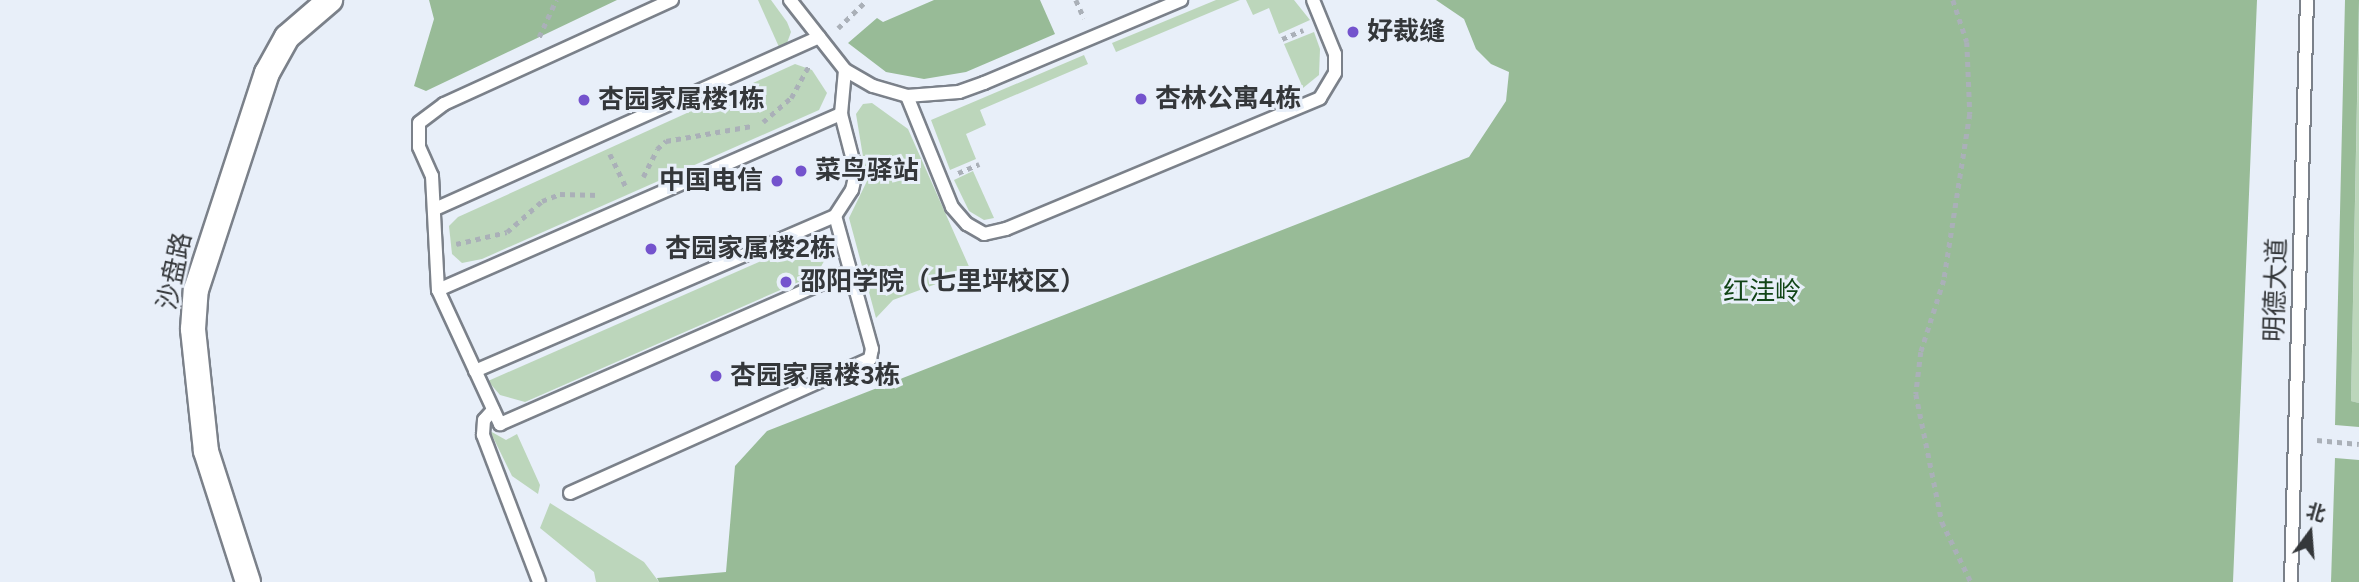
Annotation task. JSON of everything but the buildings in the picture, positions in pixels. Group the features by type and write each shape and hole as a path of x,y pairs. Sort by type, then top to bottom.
{"street":[{"name":"沙盘路","path":"248,582 206,451 194,341 196,290 267,73 287,37 330,0"}],"lane":[{"path":"672,0 429,113 417,134 432,176 438,290 500,424 850,271"},
{"path":"790,0 845,70 873,86 907,96 958,92 984,83 1181,0"},
{"path":"907,96 952,207 967,224 984,234 1006,229 1321,98 1335,73 1335,54 1313,0"},
{"name":"明德大道","path":"2291,582 2307,0"},
{"path":"435,209 819,37"},
{"path":"475,371 835,216 852,190 856,172 841,114 845,70"},
{"path":"438,290 841,114"},
{"path":"570,493 863,365 872,349 835,216"},
{"path":"493,410 484,420 483,435 539,582"}],"path":[{"path":"835,30 867,0"},
{"path":"1076,0 1086,22"},
{"path":"1953,0 1967,42 1970,114 1944,280 1922,352 1916,394 1942,523 1971,582"},
{"path":"634,204 650,159 666,141 746,128 776,113 801,84 819,37"},
{"path":"600,134 634,204"},
{"path":"436,247 507,232 542,201 560,194 602,195 634,204"},
{"path":"2339,442 2359,444"}],"green space":[{"path":"429,0 617,0 426,91 414,86 434,19"},
{"path":"758,0 771,0 787,22 791,32 787,43 779,47"},
{"path":"934,0 1040,0 1055,34 966,72 924,79 886,72 848,43 877,18 883,22"},
{"path":"1216,0 1240,0 1116,52 1112,43"},
{"path":"1246,0 1294,0 1310,20 1279,34 1269,8 1253,15"},
{"name":"红洼岭","path":"1436,0 2257,0 2233,582 659,582 657,578 726,572 735,466 767,431 1469,157 1506,101 1509,72 1491,64 1476,49 1464,19"},
{"path":"2345,0 2359,0 2351,401 2359,403 2359,427 2335,425"},
{"path":"2359,10 2359,403 2351,401"},
{"path":"1314,32 1320,49 1319,75 1303,88 1284,44"},
{"path":"1084,55 1088,64 980,110 986,125 966,134 976,159 950,170 931,120"},
{"path":"795,64 812,70 827,93 819,110 482,259 462,263 452,254 449,226 458,217"},
{"path":"872,103 908,129 971,271 893,300 876,318 849,218 867,181 856,114 863,104"},
{"path":"973,171 994,218 984,220 969,211 954,180"},
{"path":"811,239 821,241 829,252 817,274 525,402 500,395 488,381"},
{"path":"490,431 506,440 517,434 540,485 538,494 512,476"},
{"path":"2335,458 2359,460 2359,582 2331,582"},
{"path":"550,503 644,562 659,582 596,582 594,572 540,528"}],"place":[{"name":"好裁缝","path":"1353,32"},
{"name":"杏林公寓4栋","path":"1141,99"},
{"name":"杏园家属楼1栋","path":"584,100"},
{"name":"菜鸟驿站","path":"801,171"},
{"name":"中国电信","path":"777,181"},
{"name":"杏园家属楼2栋","path":"651,249"},
{"name":"邵阳学院（七里坪校区）","path":"786,282"},
{"name":"杏园家属楼3栋","path":"716,376"}]}
